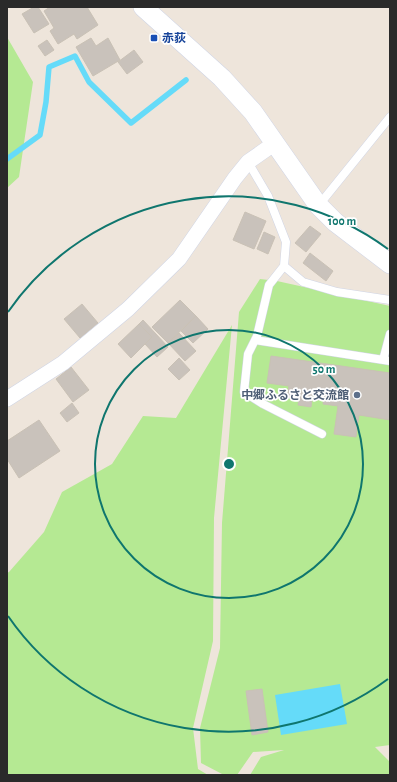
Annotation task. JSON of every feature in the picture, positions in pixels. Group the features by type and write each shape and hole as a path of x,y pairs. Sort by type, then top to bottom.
{"street":[{"path":"142,7 222,78 253,112 318,206 335,222 390,264"},
{"path":"7,399 63,363 128,309 179,259 235,178 248,162 275,143"}],"lane":[{"path":"318,206 390,117"},
{"path":"248,162 268,196 286,242 284,266 268,285 257,336 248,354 244,392 263,404 322,434"},
{"path":"284,266 303,282 337,292 390,300"},
{"path":"255,340 386,361 390,334"}],"green space":[{"path":"7,37 33,82 19,177 7,188"},
{"path":"260,279 277,281 390,306 390,745 375,747 390,762 390,775 250,775 261,757 284,750 253,752 237,775 224,775 201,763 200,728 220,648 222,523 239,312"},
{"path":"232,325 214,518 213,641 193,728 198,769 208,775 7,775 7,573 44,532 62,492 112,464 143,416 176,418"}],"water":[{"path":"340,684 347,724 281,735 275,695"}],"building":[{"path":"34,7 38,7 49,24 34,33 22,14"},
{"path":"50,7 87,7 98,25 77,39 74,34 58,44 50,31 54,28 44,11"},
{"path":"91,38 96,46 108,38 120,60 93,76 76,47"},
{"path":"47,40 54,50 45,56 38,46"},
{"path":"134,50 143,62 127,74 118,62"},
{"path":"245,212 266,221 254,249 233,240"},
{"path":"310,226 321,234 306,252 295,243"},
{"path":"264,232 275,237 268,254 257,249"},
{"path":"310,253 333,271 326,281 303,263"},
{"path":"180,300 196,316 168,343 152,327"},
{"path":"82,304 98,323 80,338 64,319"},
{"path":"196,316 208,329 193,343 181,331"},
{"path":"143,320 168,347 157,357 145,344 152,337 139,324"},
{"path":"139,324 152,337 131,358 118,344"},
{"path":"179,333 196,351 185,361 168,343"},
{"name":"中郷ふるさと交流館","path":"271,356 390,373 390,420 359,415 356,437 334,434 338,406 323,404 325,393 313,391 311,407 298,405 299,399 287,397 289,386 267,383"},
{"path":"179,358 190,370 179,380 168,369"},
{"path":"71,367 89,390 73,402 56,379"},
{"path":"72,403 79,413 67,422 60,413"},
{"path":"39,420 60,451 19,478 7,459 7,441"},
{"path":"262,689 268,732 252,735 246,691"}],"waterway":[{"path":"7,159 40,135 46,102 49,67 75,56 89,82 131,123 186,80"}],"place":[{"name":"赤荻","path":"154,38"},
{"name":"中郷ふるさと交流館","path":"357,395"}]}
